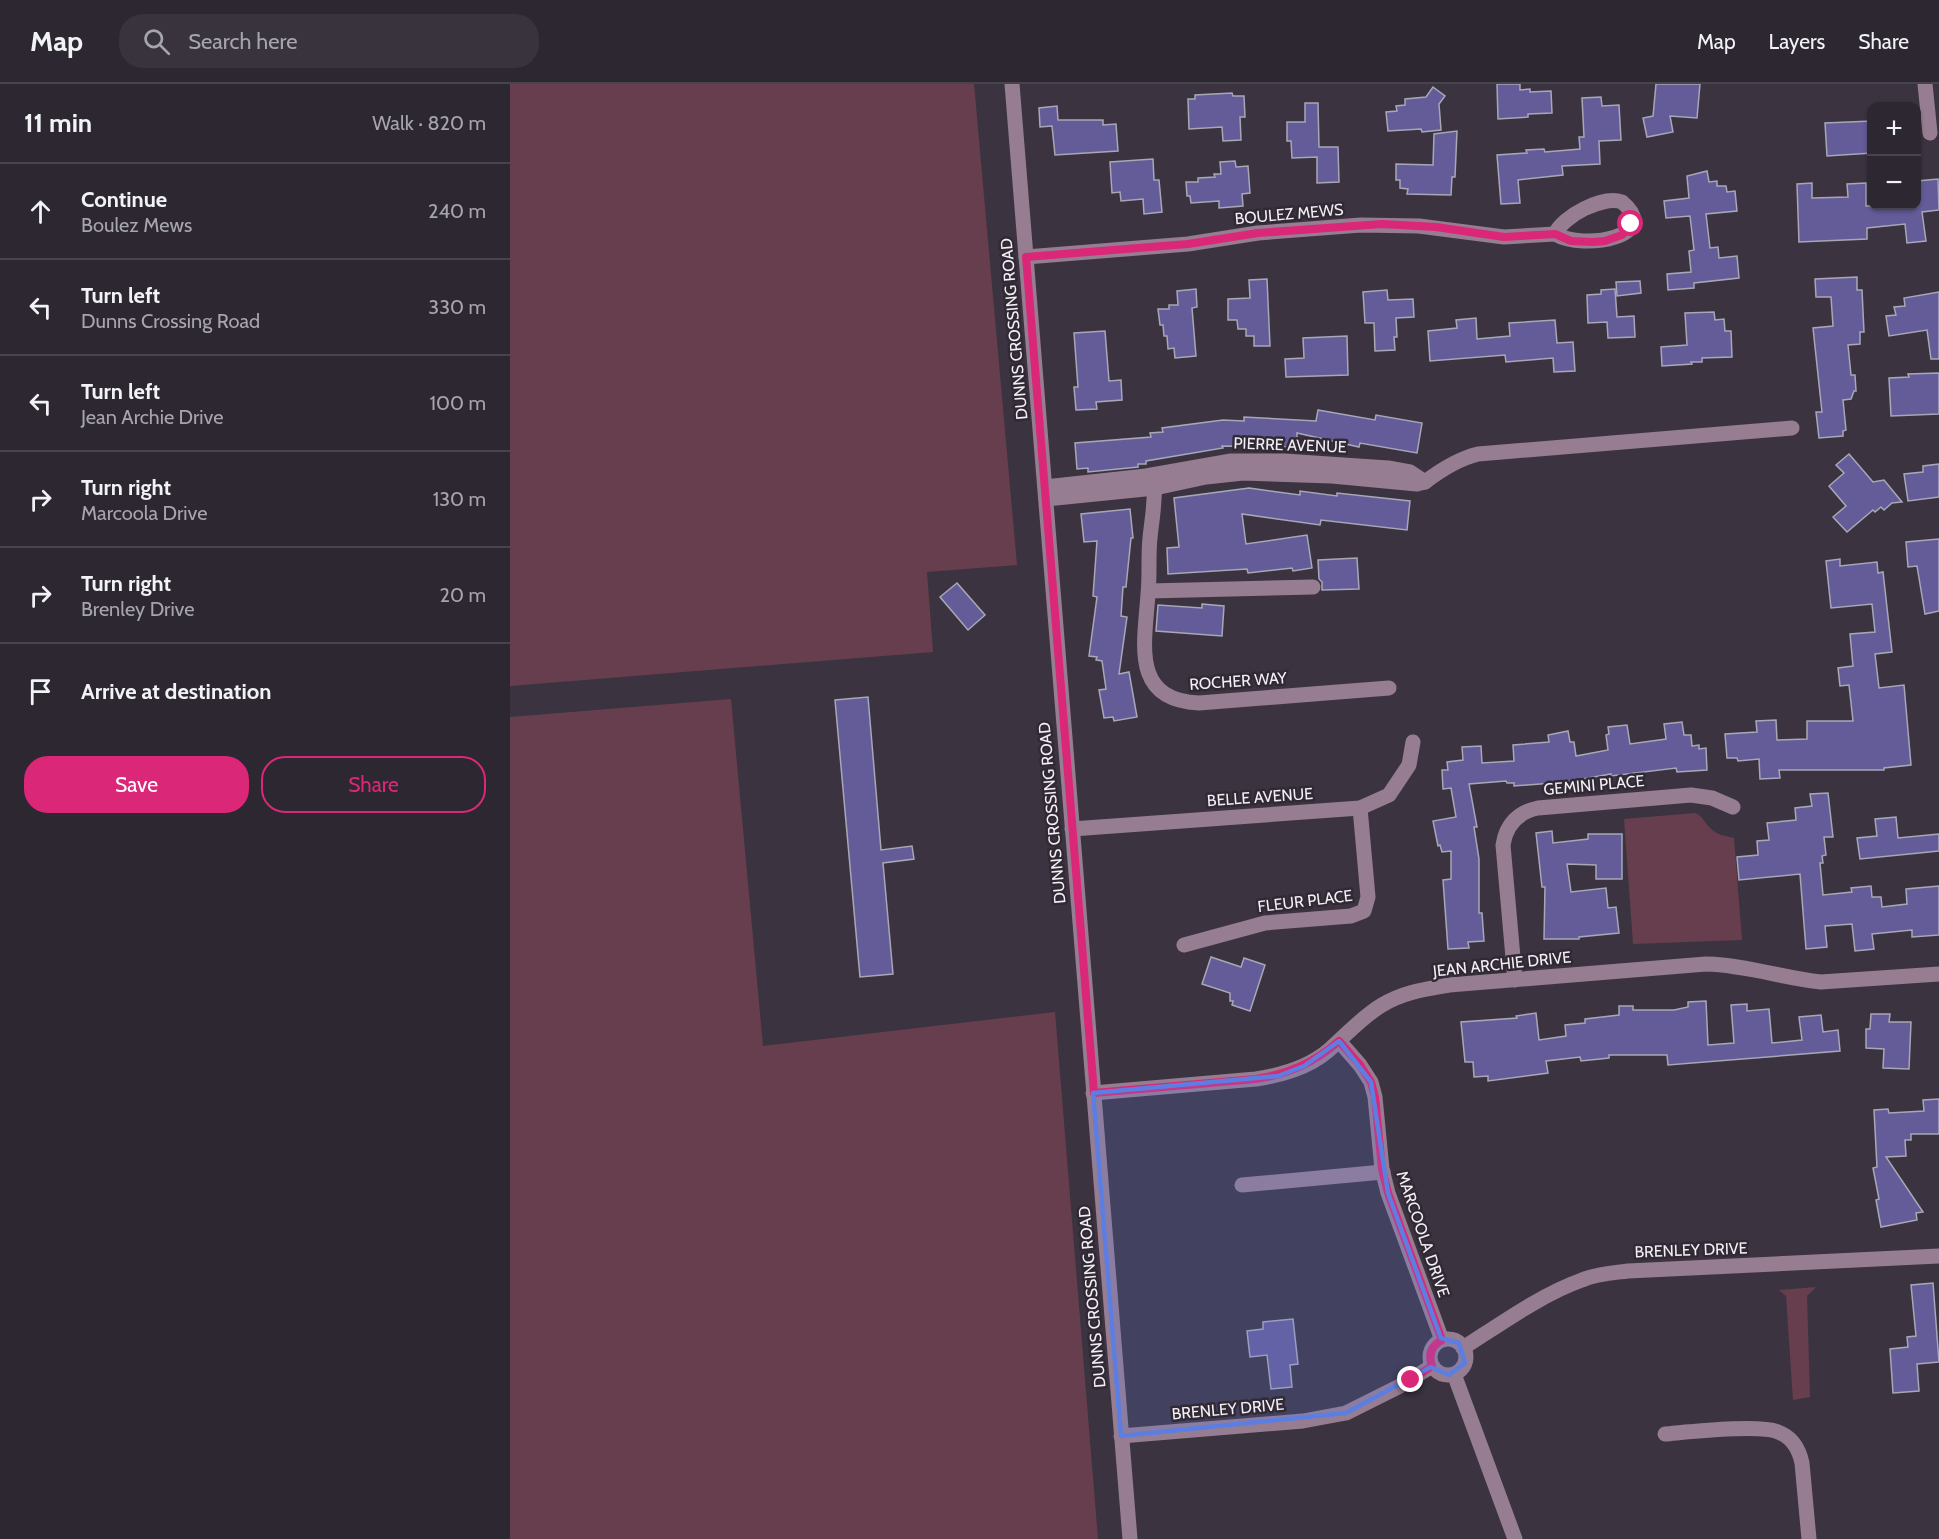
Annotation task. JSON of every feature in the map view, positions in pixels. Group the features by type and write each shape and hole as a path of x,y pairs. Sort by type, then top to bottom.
{"street":[{"name":"DUNNS CROSSING ROAD","path":"1012,84 1130,1539"},
{"path":"1925,84 1930,133"},
{"name":"BOULEZ MEWS","path":"1026,257 1188,244 1258,233 1361,225 1436,227 1504,237 1555,234 1571,241 1593,242 1613,239 1628,230 1632,219 1631,213 1622,202 1608,200 1563,222 1555,234"},
{"name":"PIERRE AVENUE","path":"1045,493 1243,472 1332,476 1417,484 1425,482 1456,462 1478,454 1792,428"},
{"name":"ROCHER WAY","path":"1154,482 1155,509 1150,540 1149,591 1144,628 1146,662 1150,676 1158,688 1169,697 1182,703 1389,688"},
{"path":"1149,591 1313,587"},
{"name":"BELLE AVENUE","path":"1072,830 1360,808 1389,795 1409,765 1413,742"},
{"name":"GEMINI PLACE","path":"1515,980 1503,845 1508,828 1521,814 1538,808 1691,795 1712,798 1733,807"},
{"name":"FLEUR PLACE","path":"1184,945 1265,923 1351,916 1364,911 1368,897 1360,808"},
{"name":"JEAN ARCHIE DRIVE","path":"1094,1093 1278,1076 1304,1066 1326,1052 1365,1017 1395,997 1414,991 1449,986 1706,964 1739,966 1796,979 1821,982 1939,975"},
{"name":"MARCOOLA DRIVE","path":"1339,1041 1371,1082 1388,1193 1442,1340"},
{"path":"1242,1185 1383,1172"},
{"name":"BRENLEY DRIVE","path":"1463,1348 1560,1288 1604,1274 1939,1256"},
{"path":"1442,1340 1454,1340 1463,1348 1465,1363 1454,1374 1439,1373 1430,1361 1431,1351 1442,1340"},
{"name":"BRENLEY DRIVE","path":"1121,1436 1303,1421 1346,1413 1400,1386 1432,1366"},
{"path":"1454,1374 1515,1539"},
{"path":"1665,1434 1771,1429 1788,1437 1800,1453 1809,1539"}],"highlighted area":[{"path":"1339,1041 1371,1082 1388,1193 1441,1338 1459,1343 1465,1363 1449,1375 1431,1367 1346,1413 1121,1436 1093,1093 1278,1076 1304,1066"}],"shaded area":[{"path":"510,84 974,84 1017,565 927,572 933,652 510,686"},
{"path":"731,699 763,1046 1055,1012 1098,1539 510,1539 510,717"},
{"path":"1695,813 1715,832 1734,838 1742,940 1633,944 1624,819"},
{"path":"1816,1287 1807,1296 1810,1397 1793,1400 1786,1296 1779,1290"}],"building":[{"path":"1497,84 1520,84 1520,90 1530,89 1530,92 1551,91 1552,113 1498,119"},
{"path":"1656,84 1700,84 1697,118 1670,116 1673,132 1647,137 1643,118 1653,116"},
{"path":"1433,87 1445,96 1439,104 1441,130 1388,131 1386,112 1397,111 1396,106 1405,105 1405,99 1426,97"},
{"path":"1232,93 1233,96 1244,96 1245,117 1240,117 1241,140 1223,141 1222,127 1189,129 1188,99 1195,99 1195,95"},
{"path":"1601,97 1602,106 1619,105 1621,140 1599,141 1600,164 1562,166 1563,175 1518,180 1520,203 1501,204 1497,155 1527,153 1526,150 1544,149 1545,152 1580,149 1579,137 1584,137 1582,98"},
{"path":"1305,103 1318,103 1319,147 1338,147 1339,182 1317,183 1317,157 1292,158 1291,141 1287,141 1287,122 1305,122"},
{"path":"1057,106 1058,120 1103,120 1103,125 1116,124 1118,151 1055,155 1052,126 1040,127 1039,108"},
{"path":"1867,121 1867,153 1827,156 1825,123"},
{"path":"1457,131 1455,177 1452,177 1451,195 1407,194 1408,189 1400,188 1400,180 1396,180 1396,164 1433,165 1434,134"},
{"path":"1153,159 1154,180 1159,180 1162,212 1144,214 1143,199 1121,201 1120,192 1112,193 1110,162"},
{"path":"1235,161 1236,167 1248,166 1250,193 1242,194 1243,206 1219,208 1219,201 1191,203 1190,196 1187,196 1186,182 1198,182 1198,178 1215,177 1214,174 1221,174 1220,162"},
{"path":"1707,171 1709,182 1717,181 1717,186 1726,186 1727,192 1735,191 1737,211 1706,214 1710,248 1718,247 1719,258 1737,256 1739,278 1694,283 1694,288 1668,290 1667,274 1691,272 1689,251 1694,250 1690,216 1666,218 1664,201 1689,198 1687,176"},
{"path":"1938,179 1939,210 1922,212 1926,241 1907,243 1905,224 1867,228 1867,239 1799,242 1797,184 1812,183 1812,198 1848,197 1847,184 1866,183 1867,210 1921,210 1921,181"},
{"path":"1857,277 1857,290 1862,290 1864,332 1860,332 1860,344 1848,345 1851,375 1855,375 1856,391 1851,399 1843,400 1846,430 1843,431 1843,436 1819,438 1816,412 1822,412 1813,328 1833,326 1831,297 1816,297 1815,279"},
{"path":"1267,279 1270,346 1254,346 1254,336 1246,336 1246,329 1238,329 1237,320 1228,320 1228,299 1250,298 1249,280"},
{"path":"1640,281 1641,293 1617,296 1616,282"},
{"path":"1196,289 1197,307 1192,308 1196,356 1175,358 1174,348 1168,349 1167,336 1164,336 1163,325 1160,325 1158,309 1169,309 1169,305 1178,305 1177,291"},
{"path":"1615,289 1617,317 1634,316 1635,337 1608,338 1607,322 1588,323 1587,295 1601,294 1601,290"},
{"path":"1387,290 1388,300 1413,299 1414,317 1396,318 1395,350 1375,351 1374,323 1365,323 1363,292"},
{"path":"1939,292 1939,359 1931,359 1927,330 1889,336 1886,316 1896,315 1894,307 1905,306 1904,298"},
{"path":"1714,312 1715,320 1724,319 1725,331 1731,331 1732,357 1702,358 1702,362 1691,362 1692,364 1662,366 1661,347 1687,345 1685,313"},
{"path":"1476,318 1477,339 1510,336 1509,323 1555,320 1557,343 1573,342 1575,371 1554,372 1553,358 1506,362 1505,355 1430,361 1428,331 1457,328 1456,320"},
{"path":"1105,331 1109,381 1121,380 1122,400 1096,402 1097,409 1076,410 1074,387 1078,387 1074,333"},
{"path":"1347,336 1348,375 1286,377 1285,359 1304,358 1303,338"},
{"path":"1939,373 1939,414 1891,416 1889,378 1909,377 1908,374"},
{"path":"1318,410 1375,420 1376,415 1422,423 1417,453 1360,443 1359,447 1297,433 1297,447 1222,446 1223,448 1146,461 1146,464 1138,464 1138,467 1088,472 1088,468 1077,469 1075,443 1151,437 1150,433 1163,432 1162,428 1223,420 1244,421 1244,417 1316,421"},
{"path":"1849,454 1873,482 1884,480 1902,502 1892,503 1884,510 1881,507 1875,512 1873,510 1847,532 1833,517 1846,506 1829,486 1844,473 1836,465"},
{"path":"1939,464 1939,497 1908,501 1904,474 1923,472 1923,466"},
{"path":"1249,488 1300,495 1300,491 1337,496 1337,493 1410,501 1407,530 1321,520 1320,525 1242,514 1246,544 1307,535 1312,568 1248,573 1247,569 1168,574 1167,548 1179,547 1174,498"},
{"path":"1130,509 1133,538 1131,538 1126,587 1123,587 1121,616 1127,617 1119,674 1129,672 1137,717 1114,721 1113,717 1104,718 1099,690 1106,689 1102,661 1096,660 1097,657 1089,656 1097,597 1093,596 1097,541 1084,542 1081,514"},
{"path":"1939,539 1939,611 1925,614 1917,566 1908,567 1906,542"},
{"path":"1357,558 1359,589 1322,590 1318,560"},
{"path":"1840,559 1840,566 1877,562 1878,573 1883,572 1892,652 1875,654 1879,688 1904,685 1911,765 1884,768 1884,770 1779,770 1780,778 1760,779 1759,759 1738,761 1737,758 1727,758 1725,734 1757,732 1756,721 1776,720 1777,740 1807,739 1807,721 1853,721 1849,685 1840,686 1838,668 1853,666 1850,634 1875,632 1872,604 1831,608 1826,561"},
{"path":"957,583 985,615 968,630 940,597"},
{"path":"1202,604 1224,606 1222,636 1156,631 1158,605 1202,608"},
{"path":"868,697 881,850 912,846 914,859 883,863 893,974 860,977 835,700"},
{"path":"1682,722 1684,735 1691,735 1692,746 1699,745 1699,749 1706,748 1707,770 1677,772 1676,768 1514,786 1514,783 1506,781 1469,784 1477,827 1474,827 1479,859 1479,913 1482,913 1484,941 1468,942 1469,948 1448,949 1443,880 1451,879 1451,851 1442,852 1440,845 1438,846 1433,821 1456,817 1451,788 1443,789 1442,770 1448,770 1447,762 1463,760 1462,747 1481,746 1482,763 1514,761 1513,745 1549,742 1548,735 1568,731 1570,742 1574,742 1576,756 1608,750 1606,735 1609,734 1608,727 1627,725 1630,744 1666,739 1664,724"},
{"path":"1828,793 1833,837 1824,837 1826,855 1822,856 1823,863 1820,863 1823,895 1852,892 1851,888 1871,886 1872,897 1881,897 1882,907 1907,904 1906,889 1939,886 1939,935 1912,937 1912,930 1872,934 1874,949 1855,951 1852,924 1825,926 1827,947 1806,949 1800,874 1739,880 1737,857 1758,855 1757,841 1769,840 1767,823 1796,820 1795,808 1812,806 1810,794"},
{"path":"1896,817 1898,838 1939,834 1939,851 1860,859 1857,838 1877,836 1875,819"},
{"path":"1552,831 1553,843 1588,839 1588,834 1622,834 1622,879 1596,879 1596,865 1567,864 1571,892 1606,888 1608,908 1616,907 1619,933 1579,937 1579,939 1544,939 1545,887 1542,887 1536,833"},
{"path":"1211,957 1241,967 1244,958 1265,965 1250,1011 1232,1005 1230,993 1202,984"},
{"path":"1706,1001 1708,1045 1734,1043 1731,1005 1747,1004 1747,1011 1769,1009 1772,1043 1802,1040 1799,1017 1821,1015 1823,1032 1838,1030 1840,1051 1668,1065 1667,1055 1609,1055 1609,1058 1581,1061 1580,1057 1546,1061 1548,1073 1488,1081 1488,1076 1474,1077 1473,1062 1465,1062 1461,1022 1517,1018 1516,1016 1536,1013 1539,1040 1566,1036 1565,1025 1585,1023 1585,1019 1619,1015 1619,1006 1633,1006 1633,1010 1674,1010 1688,1007 1688,1002"},
{"path":"1871,1014 1890,1014 1889,1022 1911,1022 1909,1069 1883,1068 1884,1049 1866,1048 1866,1029 1870,1029"},
{"path":"1939,1099 1939,1134 1911,1134 1911,1140 1905,1140 1906,1156 1886,1157 1923,1212 1916,1213 1917,1220 1881,1227 1873,1168 1877,1167 1874,1110 1888,1109 1889,1113 1924,1111 1923,1100"},
{"path":"1933,1283 1939,1362 1917,1364 1919,1391 1893,1393 1890,1349 1908,1347 1907,1337 1916,1336 1911,1285"},
{"path":"1293,1319 1298,1364 1290,1365 1292,1387 1271,1389 1267,1355 1250,1357 1247,1331 1263,1329 1263,1322"}],"route":[{"path":"1411,1380 1432,1366 1431,1351 1433,1346 1442,1340 1388,1193 1382,1169 1375,1097 1371,1082 1339,1041 1304,1066 1278,1076 1094,1093 1026,257 1188,244 1258,233 1382,224 1436,227 1504,237 1555,234 1571,241 1593,242 1605,241 1622,235 1631,224"}]}
